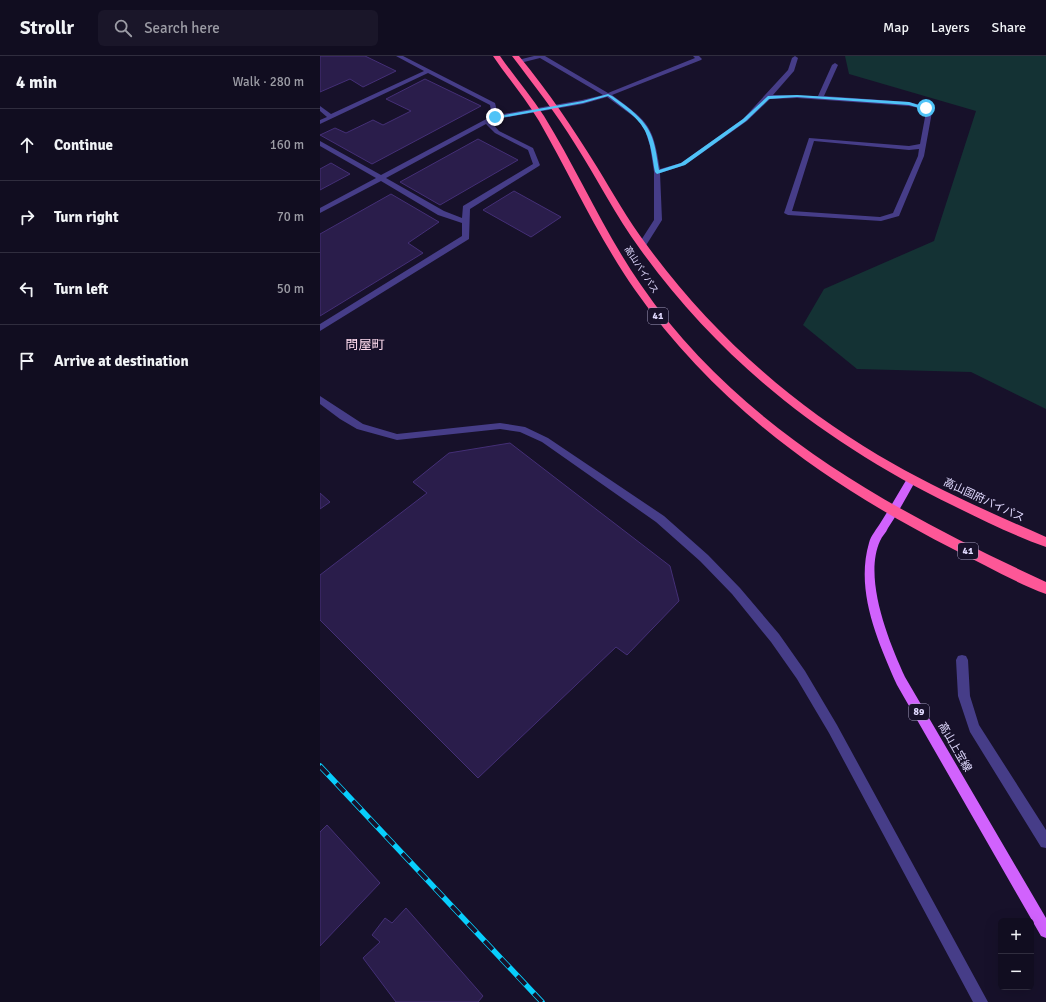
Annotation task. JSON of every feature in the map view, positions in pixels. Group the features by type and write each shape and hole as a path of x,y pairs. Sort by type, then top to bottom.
{"highway":[{"name":"高山バイパス","path":"496,56 537,111 616,252 639,288 665,325 699,365 739,403 786,441 839,479 892,511"},
{"name":"高山バイパス","path":"517,59 554,107 642,245 669,282 699,318 772,388 814,420 859,450 911,480"},
{"name":"高山国府バイパス","path":"911,480 970,509 1046,542"},
{"name":"41","path":"892,511 992,564 1046,588"}],"main road":[{"name":"高山上宝線","path":"911,480 874,543 871,561 870,586 876,615 885,644 901,681 1046,931"}],"street":[{"path":"399,56 493,104 495,117"},
{"path":"517,59 541,56 608,95 638,118 648,130 653,146 657,172 658,220 642,245"},
{"path":"320,211 495,117 537,111 583,102 608,95 699,59 696,56"},
{"path":"657,172 683,164 745,120 791,71 795,58"},
{"path":"820,98 835,65"},
{"path":"320,122 428,71"},
{"path":"768,97 797,96 909,104 926,108 929,112 923,146 921,156 896,214 881,220 788,213 811,139 909,148 923,146"},
{"path":"320,108 331,117"},
{"path":"320,328 466,237 466,208 537,165 531,149 498,132 486,121"},
{"path":"320,143 441,213 466,222"},
{"path":"320,399 324,407 360,426 396,437 500,426 522,429 545,440 660,519 704,558 736,591 775,638 801,675 833,729 981,1002"},
{"path":"962,660 964,696 974,728 1046,842"}],"green space":[{"path":"845,56 1046,56 1046,409 971,372 857,369 803,325 824,289 934,241 976,111 849,74"}],"building":[{"path":"320,56 365,56 396,71 363,87 350,79 320,92"},
{"path":"425,79 481,106 372,164 320,135 335,128 346,133 373,120 383,125 411,111 386,99"},
{"path":"478,139 518,160 440,205 400,182"},
{"path":"331,163 350,174 320,190 320,169"},
{"path":"514,191 561,217 531,237 483,210"},
{"path":"391,194 439,222 408,243 423,253 320,316 320,234"},
{"path":"510,443 670,566 679,601 627,655 616,647 478,778 320,620 320,575 427,493 413,482 449,453"},
{"path":"320,493 330,502 320,509"},
{"path":"327,825 380,883 320,946 320,832"},
{"path":"406,908 483,996 478,1002 396,1002 363,958 380,942 372,935 385,918 392,923"}],"railway":[{"path":"320,766 542,1002"}],"district":[{"name":"問屋町","path":"365,345"}],"route":[{"path":"495,117 537,111 583,102 608,95 638,118 648,130 653,146 657,172 683,164 745,120 768,97 797,96 909,104 926,108"}]}
